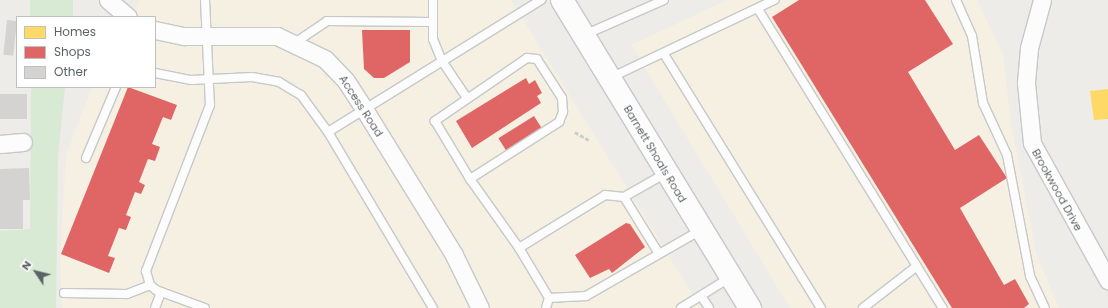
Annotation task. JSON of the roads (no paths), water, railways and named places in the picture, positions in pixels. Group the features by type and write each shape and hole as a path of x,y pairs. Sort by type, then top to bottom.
{"main road":[{"name":"Barnett Shoals Road","path":"562,0 750,308"}],"street":[{"path":"108,0 127,16"},
{"name":"Brookwood Drive","path":"1042,0 1029,48 1026,83 1032,143 1108,280"},
{"name":"Access Road","path":"156,30 205,37 259,34 296,42 336,69 364,109 454,255 480,308"},
{"path":"0,144 23,142"}],"lane":[{"path":"205,0 205,37 210,105 148,262 146,271 150,285 161,292 205,308"},
{"path":"433,0 432,22 442,61 467,98"},
{"path":"328,132 541,0"},
{"path":"583,35 664,0"},
{"path":"609,79 758,9 774,0"},
{"path":"956,0 972,36 983,103 1007,155 1030,276 1046,308"},
{"path":"758,9 943,308"},
{"path":"296,42 327,21 432,22"},
{"path":"664,54 821,308"},
{"path":"470,179 551,130 559,122 564,105 544,67 537,59 527,58 435,121 470,179 518,248 549,298 546,308"},
{"path":"156,73 208,80 252,77 279,82 301,95 328,132 433,308"},
{"path":"86,158 116,88"},
{"path":"518,248 605,195 624,197 667,173"},
{"path":"624,197 658,252"},
{"path":"549,298 586,296 658,252 701,230"},
{"path":"863,308 918,266"},
{"path":"681,308 730,277"},
{"path":"64,293 126,294 150,285"},
{"path":"155,308 161,292"},
{"path":"700,296 709,308"}]}
